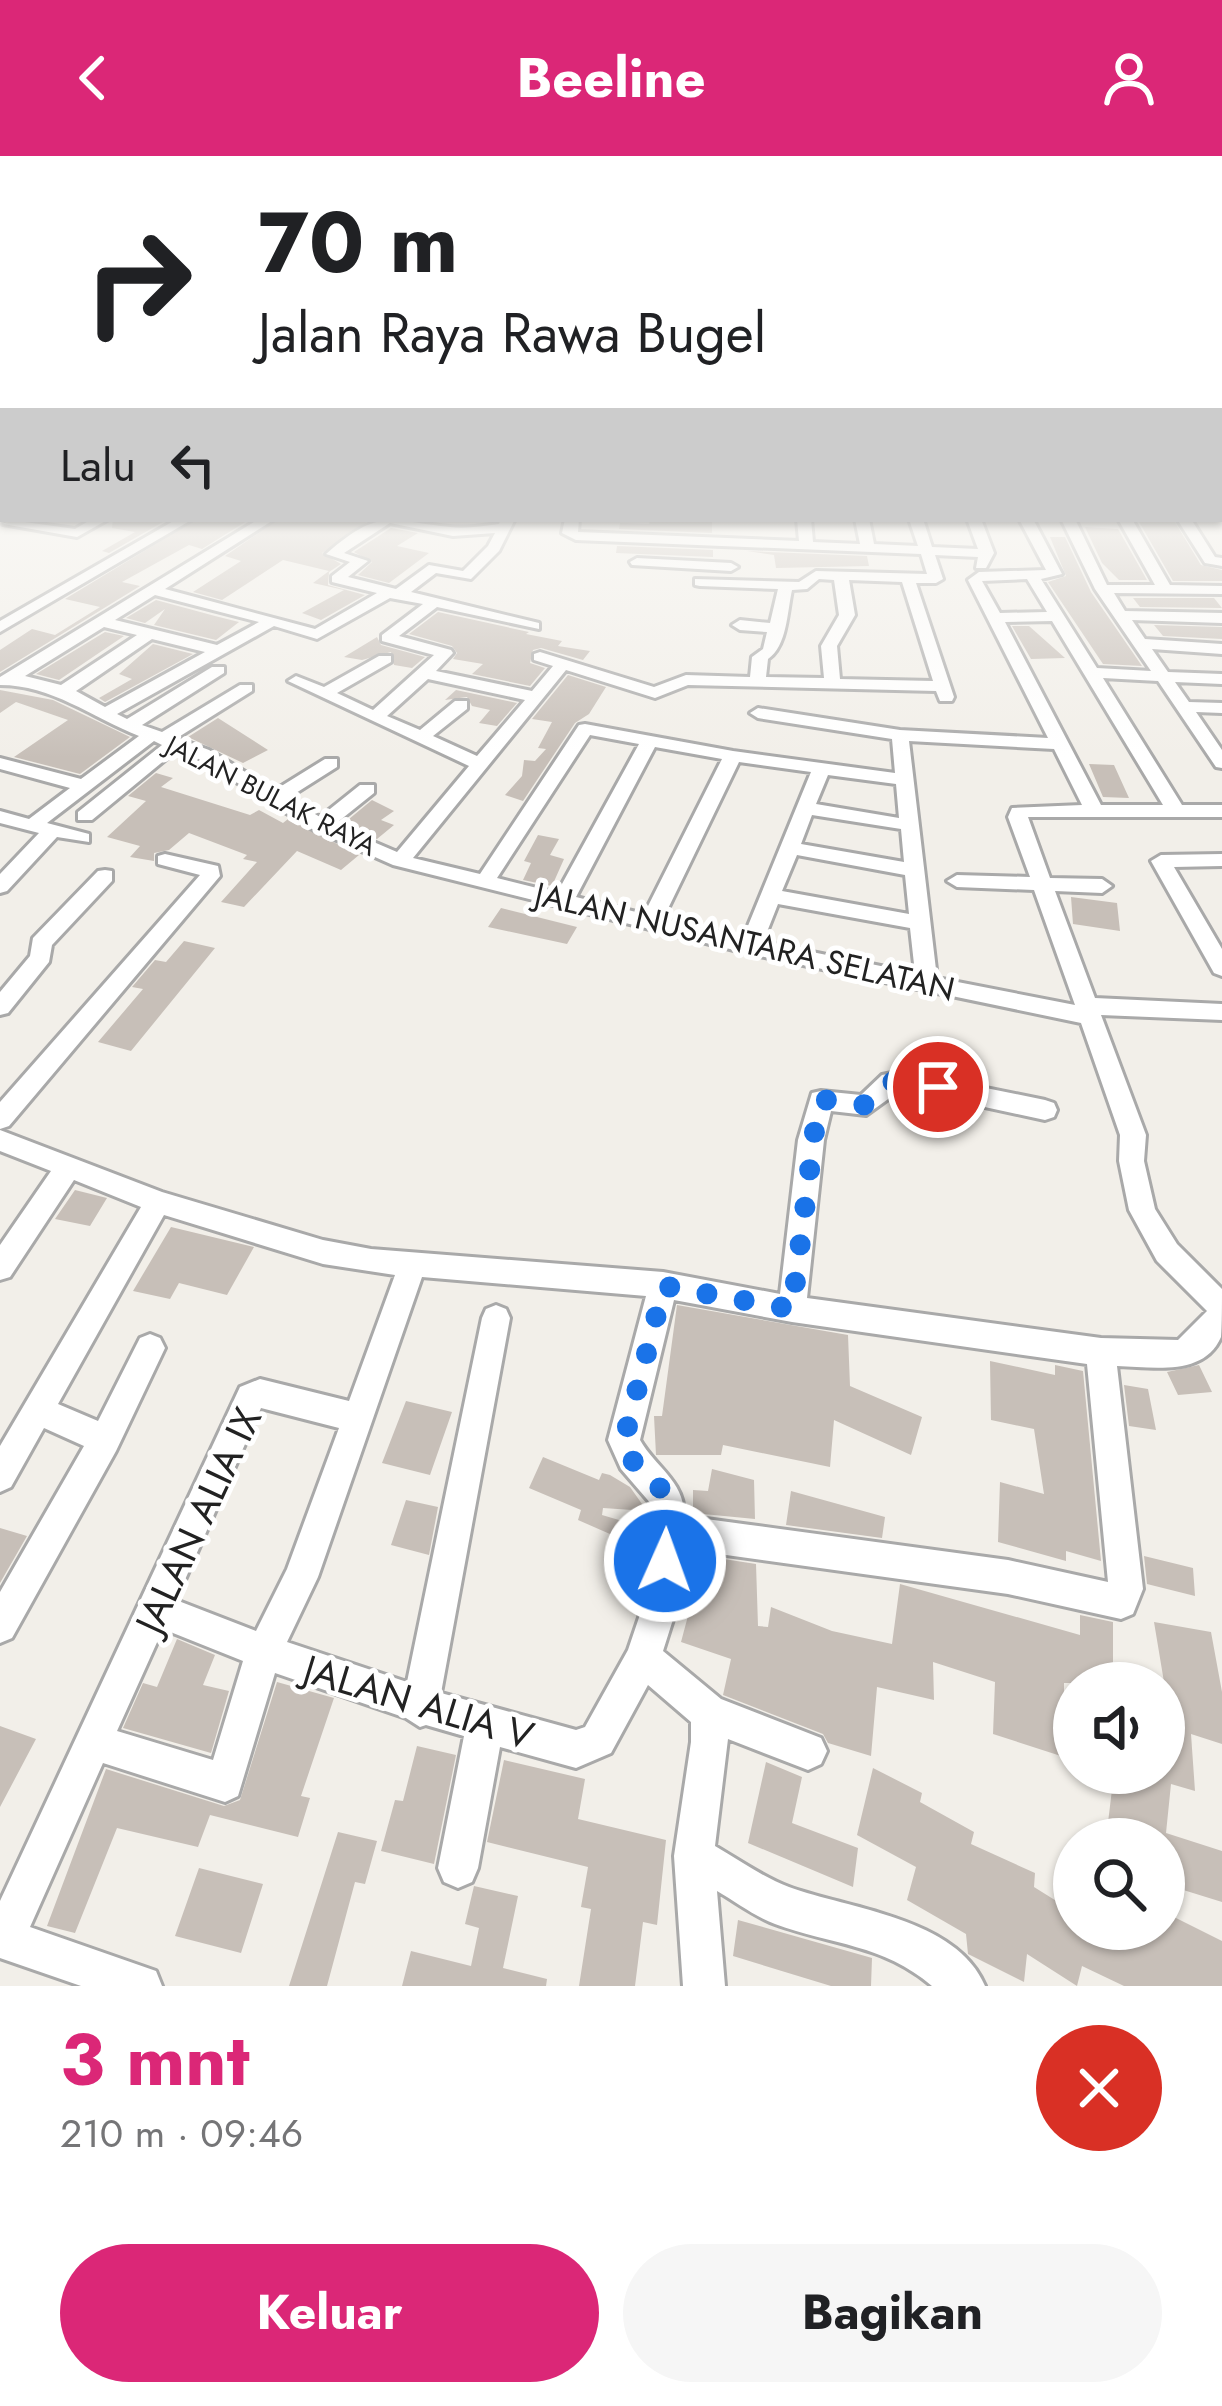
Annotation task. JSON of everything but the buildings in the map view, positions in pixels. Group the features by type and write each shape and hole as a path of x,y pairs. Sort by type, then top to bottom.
{"street":[{"path":"0,627 69,587"},
{"path":"5,681 156,587"},
{"path":"369,587 535,626"},
{"path":"152,590 317,634 402,587"},
{"path":"758,679 753,656 770,652 786,587"},
{"path":"832,682 829,646 848,615 843,587"},
{"path":"540,657 655,693 686,680 758,679 944,693 910,587"},
{"path":"980,587 1094,809"},
{"path":"1040,587 1177,812"},
{"path":"1102,589 1222,590"},
{"path":"1102,589 1216,746 1222,764"},
{"path":"375,717 445,653 387,638 432,604"},
{"path":"1123,615 1222,618"},
{"path":"995,618 1058,616"},
{"path":"100,621 217,650"},
{"path":"105,714 272,621"},
{"path":"740,625 779,628"},
{"path":"64,691 149,634"},
{"path":"1143,644 1222,649"},
{"path":"324,694 385,659"},
{"path":"400,861 563,664"},
{"path":"128,726 218,670"},
{"path":"425,673 535,697"},
{"path":"1092,673 1222,679"},
{"name":"JALAN BULAK RAYA","path":"5,681 64,691 128,726 203,754 321,826 400,861"},
{"path":"296,681 480,764"},
{"path":"0,886 40,830 84,786 246,688"},
{"path":"422,738 460,705"},
{"path":"1184,707 1222,708"},
{"path":"758,713 900,735 1060,744"},
{"path":"485,882 584,729 733,757 905,780"},
{"path":"900,735 927,982"},
{"path":"85,816 164,739"},
{"path":"564,900 650,741"},
{"path":"650,924 733,757"},
{"path":"0,763 84,786"},
{"path":"273,799 331,764"},
{"path":"750,947 821,769"},
{"path":"321,826 367,789"},
{"path":"807,808 910,825"},
{"path":"0,1140 158,1202 323,1252 664,1286 792,1309 1101,1352 1178,1354 1193,1348 1222,1310 1184,1277 1156,1243 1141,1206 1130,1156 1133,1135 1019,812 1094,809 1218,818"},
{"path":"0,817 82,838"},
{"path":"787,847 916,871"},
{"path":"0,1119 210,876 209,870 165,860"},
{"path":"1222,860 1161,861 1222,968"},
{"name":"JALAN NUSANTARA SELATAN","path":"400,861 750,947 927,982 1090,1011 1222,1012"},
{"path":"0,1007 41,957 41,943 105,876"},
{"path":"957,880 1102,886"},
{"path":"771,896 922,923"},
{"path":"792,1309 811,1140 821,1100 866,1105 891,1082 902,1080 1045,1110"},
{"path":"0,1268 68,1167"},
{"path":"0,1477 158,1202"},
{"path":"94,1742 225,1783 262,1654 302,1577 413,1264"},
{"name":"JALAN ALIA V","path":"155,1609 262,1654 420,1709 576,1749 598,1740 643,1658 665,1592 666,1494 627,1455 624,1440 664,1286"},
{"path":"420,1709 496,1318"},
{"path":"0,1626 106,1440 150,1348"},
{"path":"666,1530 1008,1577 1121,1601 1126,1588 1101,1352"},
{"name":"JALAN ALIA IX","path":"2,1937 251,1397 260,1393 359,1418"},
{"path":"40,1411 106,1440"},
{"path":"643,1658 709,1713 808,1751"},
{"path":"704,1986 694,1856 710,1742 709,1713"},
{"path":"458,1868 484,1726"},
{"path":"694,1856 779,1905 870,1929 920,1950 964,1986"},
{"path":"2,1937 141,1986"}],"route":[{"path":"665,1561 666,1494 627,1455 624,1440 664,1286 792,1309 818,1104 826,1100 866,1105 895,1080 938,1087"}]}
